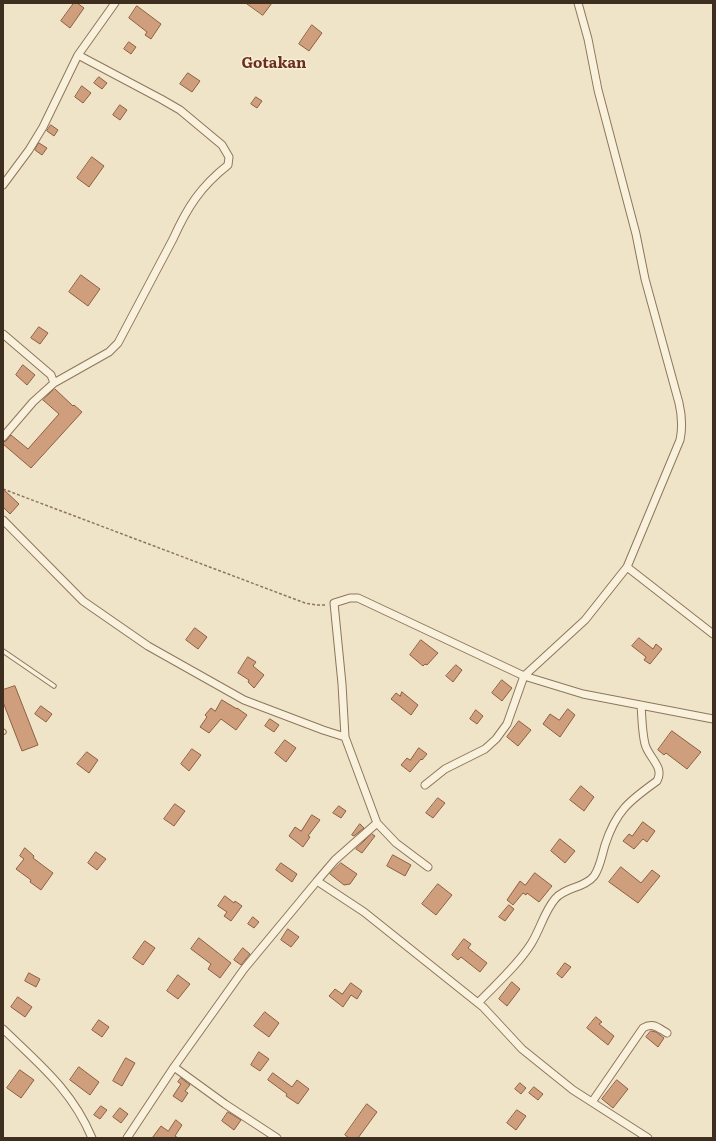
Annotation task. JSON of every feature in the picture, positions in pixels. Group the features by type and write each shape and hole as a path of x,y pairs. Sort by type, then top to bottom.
{"street":[{"path":"3,185 29,150 78,55 115,3"},
{"path":"425,786 444,769 485,749 496,740 507,724 524,676 585,620 627,567 680,440 682,418 645,279 636,234 598,90 588,39 578,3"},
{"path":"3,437 33,402 54,383 109,352 118,343 181,221 196,198 212,178 228,165 229,162 228,153 222,145 180,110 78,55"},
{"path":"3,334 51,375 54,383"},
{"path":"3,520 83,601 148,646 244,700 323,730 346,736"},
{"path":"627,567 713,634"},
{"path":"428,867 396,843 378,823 346,736 334,603 350,598 358,598 524,676 583,694 713,720"},
{"path":"478,1003 526,952 548,909 556,897 593,878 611,828 618,816 632,799 657,781 660,771 645,743 641,705"},
{"path":"127,1138 174,1067 244,970 335,860 378,823"},
{"path":"317,882 364,912 478,1003 522,1049 573,1090 648,1138"},
{"path":"592,1102 643,1028 648,1025 653,1025 667,1033"},
{"path":"3,1029 52,1076 66,1093 79,1112 92,1138"},
{"path":"174,1067 225,1104 276,1138"}],"lane":[{"path":"3,651 54,686"}],"path":[{"path":"3,488 305,603 316,605 334,603"}],"building":[{"path":"74,3 77,3 84,8 70,28 61,21"},
{"path":"246,3 272,3 263,15"},
{"path":"137,6 161,24 151,39 145,35 147,32 129,18"},
{"path":"312,25 322,33 309,51 299,44"},
{"path":"129,42 136,47 131,54 124,49"},
{"path":"188,73 200,81 192,92 180,84"},
{"path":"99,77 107,83 102,89 94,83"},
{"path":"82,86 91,93 83,103 75,97"},
{"path":"256,97 262,101 257,108 251,104"},
{"path":"120,105 127,110 120,120 113,115"},
{"path":"51,125 58,130 54,136 47,131"},
{"path":"39,143 47,148 42,155 35,150"},
{"path":"92,157 104,166 89,187 77,178"},
{"path":"81,275 100,289 88,306 69,292"},
{"path":"39,327 48,333 40,344 31,338"},
{"path":"23,365 35,375 27,385 16,375"},
{"path":"55,389 73,406 74,405 82,412 31,468 3,444 3,442 6,441 11,435 28,449 59,414 43,400"},
{"path":"3,489 19,504 10,514 3,507"},
{"path":"195,628 207,637 198,649 186,640"},
{"path":"639,638 653,649 656,644 662,649 650,664 644,660 646,657 632,646"},
{"path":"421,640 438,653 427,665 425,664 423,666 410,655"},
{"path":"248,657 256,662 253,666 264,675 254,688 248,682 249,680 238,673"},
{"path":"456,665 462,670 453,682 446,676"},
{"path":"502,680 512,688 502,701 492,693"},
{"path":"15,686 38,745 22,751 3,702 3,690"},
{"path":"402,692 418,705 411,715 391,699 396,693 400,696"},
{"path":"222,700 247,715 236,730 221,719 209,733 200,727 207,717 205,715 211,708 215,711"},
{"path":"41,706 52,714 46,722 35,714"},
{"path":"568,709 575,715 560,737 543,724 550,714 559,720"},
{"path":"476,710 483,716 477,724 470,719"},
{"path":"270,719 279,725 274,732 265,726"},
{"path":"519,721 531,730 518,746 507,737"},
{"path":"672,731 701,752 687,769 666,753 664,755 658,750"},
{"path":"285,740 296,748 286,762 275,753"},
{"path":"419,748 427,754 410,772 401,765 407,758 410,760"},
{"path":"192,749 201,755 189,771 181,764"},
{"path":"87,752 98,760 89,773 77,764"},
{"path":"581,786 594,797 584,811 570,800"},
{"path":"438,798 445,803 433,818 426,813"},
{"path":"175,804 185,811 174,826 164,819"},
{"path":"339,806 346,811 341,818 333,813"},
{"path":"312,815 320,820 308,836 310,837 303,847 289,836 295,827 301,831"},
{"path":"643,822 655,831 647,842 643,839 634,849 623,841 629,834 632,836"},
{"path":"360,824 364,828 354,836 352,835"},
{"path":"372,834 375,836 362,853 356,849"},
{"path":"560,839 575,851 565,863 551,851"},
{"path":"25,848 34,856 33,858 53,873 41,890 30,882 31,880 16,869 24,859 20,856"},
{"path":"96,852 106,859 97,870 88,863"},
{"path":"393,855 411,865 405,876 387,866"},
{"path":"281,863 297,874 292,882 276,870"},
{"path":"341,863 357,874 350,884 344,885 330,874"},
{"path":"621,867 641,883 652,870 660,876 638,903 609,882"},
{"path":"535,873 552,886 539,902 527,893 526,895 523,893 513,905 507,900 520,881 525,885"},
{"path":"438,884 452,895 436,915 422,904"},
{"path":"225,896 234,903 235,901 242,906 231,921 224,916 227,912 218,906"},
{"path":"509,905 514,909 505,921 499,917"},
{"path":"253,917 259,922 254,928 248,924"},
{"path":"288,929 299,937 291,947 281,940"},
{"path":"199,938 231,963 220,978 208,969 211,964 191,949"},
{"path":"464,939 471,944 468,948 487,963 480,972 461,957 458,960 452,955"},
{"path":"145,941 155,948 143,965 133,958"},
{"path":"243,948 250,954 241,965 234,960"},
{"path":"565,963 571,967 562,978 557,974"},
{"path":"29,973 40,979 36,987 25,981"},
{"path":"178,975 190,984 178,999 167,991"},
{"path":"512,982 520,989 507,1006 499,999"},
{"path":"351,983 362,991 357,999 351,995 343,1007 329,996 335,989 342,994"},
{"path":"18,997 32,1007 25,1017 11,1007"},
{"path":"265,1012 279,1023 269,1037 254,1026"},
{"path":"596,1017 602,1022 599,1024 614,1036 608,1045 587,1028"},
{"path":"99,1020 109,1027 102,1037 92,1030"},
{"path":"651,1031 656,1032 664,1038 658,1047 646,1037"},
{"path":"259,1052 269,1059 260,1071 251,1065"},
{"path":"126,1058 135,1063 122,1086 113,1081"},
{"path":"79,1067 99,1082 90,1095 70,1080"},
{"path":"20,1070 34,1080 21,1098 7,1088"},
{"path":"273,1073 292,1087 297,1080 309,1089 298,1104 286,1096 287,1094 268,1080"},
{"path":"181,1078 190,1085 185,1091 188,1093 182,1102 173,1096 181,1084 178,1082"},
{"path":"617,1080 628,1089 613,1108 602,1099"},
{"path":"520,1083 526,1088 521,1094 515,1089"},
{"path":"534,1087 543,1094 538,1100 529,1093"},
{"path":"367,1104 377,1112 358,1138 349,1138 345,1135"},
{"path":"101,1106 107,1110 100,1119 94,1115"},
{"path":"120,1108 128,1114 121,1123 113,1117"},
{"path":"517,1110 526,1116 516,1130 507,1123"},
{"path":"228,1112 241,1120 234,1130 222,1121"},
{"path":"176,1120 182,1125 175,1136 178,1138 152,1138 161,1126 168,1131"}],"district":[{"name":"Gotakan","path":"274,64"}]}
